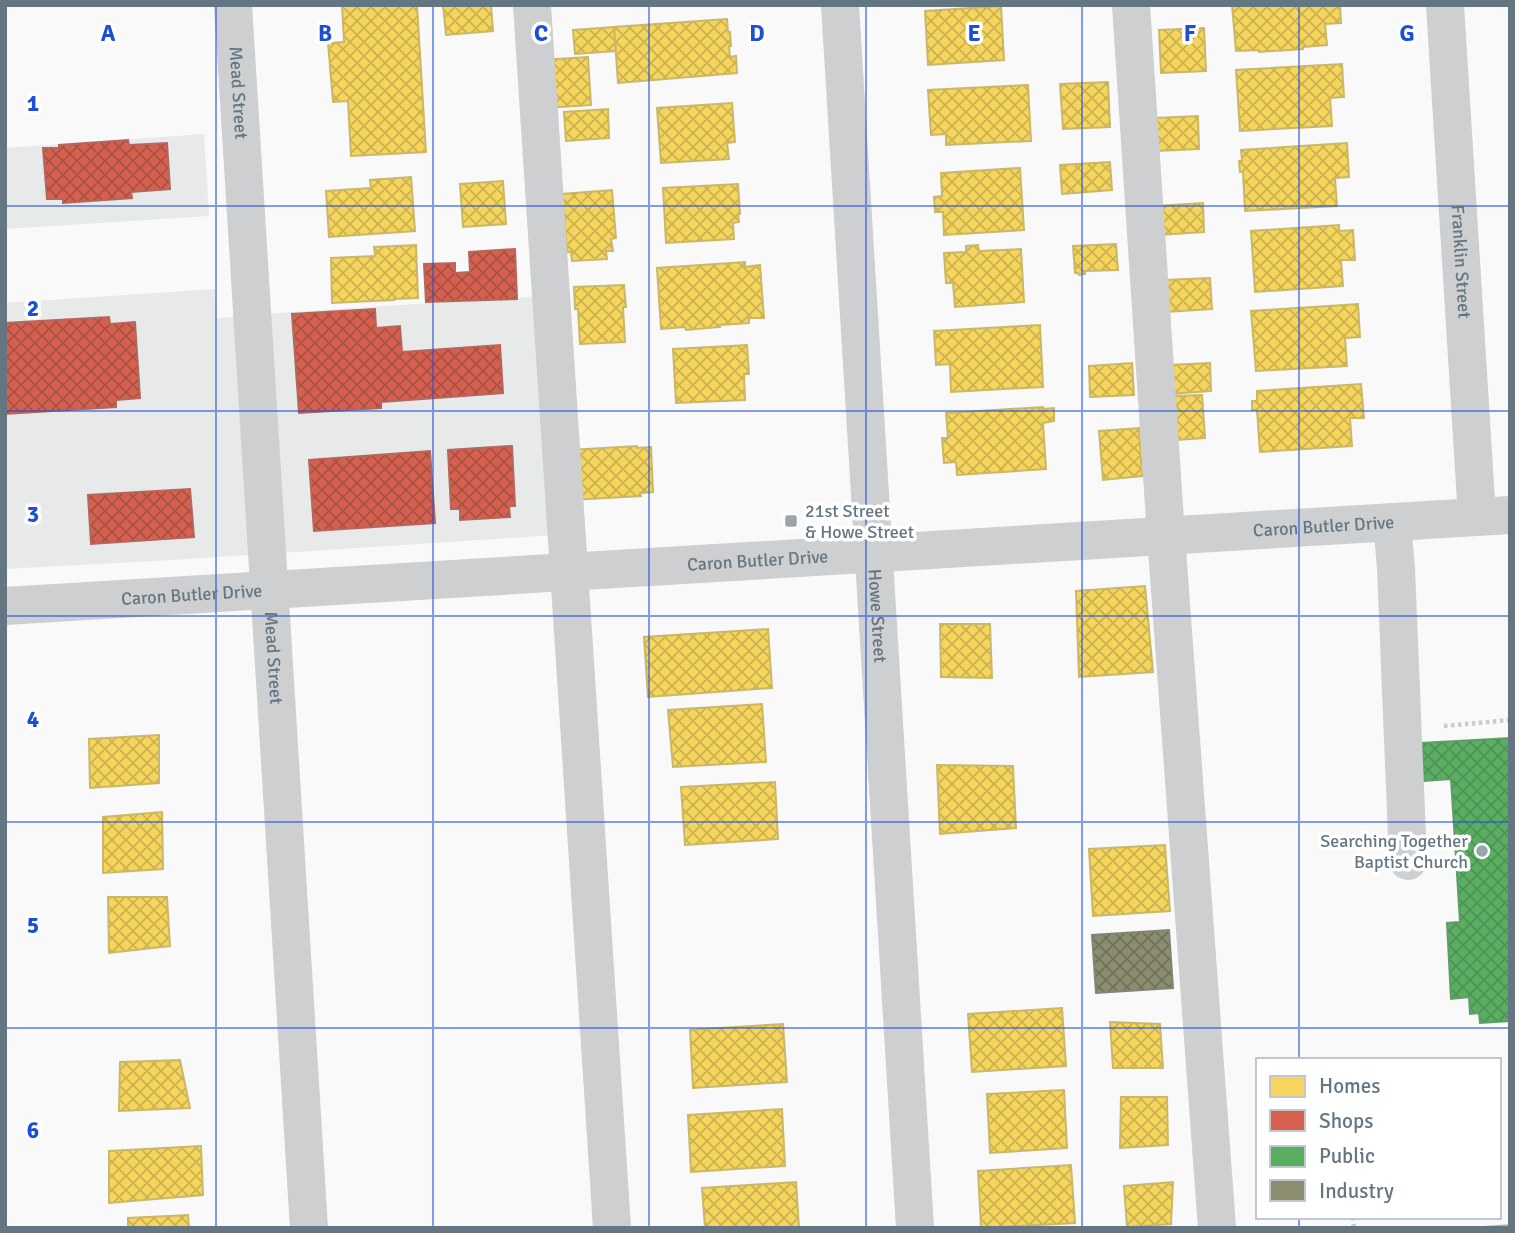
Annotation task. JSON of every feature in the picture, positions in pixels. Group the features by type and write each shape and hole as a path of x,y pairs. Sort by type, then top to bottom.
{"street":[{"name":"Mead Street","path":"233,5 309,1228"},
{"path":"533,5 612,1228"},
{"name":"Howe Street","path":"839,5 915,1228"},
{"path":"1131,5 1166,536 1217,1228"},
{"name":"Franklin Street","path":"1445,5 1493,516"},
{"name":"Caron Butler Drive","path":"5,606 1493,516"},
{"path":"1392,522 1408,861"}],"path":[{"path":"1403,729 1510,720"}],"shaded area":[{"path":"204,134 209,216 5,229 5,148"},
{"path":"215,289 217,318 543,296 554,535 5,569 5,303"}],"building: Homes":[{"path":"342,5 417,5 426,152 351,156 348,101 333,102 328,43 344,42"},
{"path":"443,5 491,5 493,31 446,35"},
{"path":"1232,5 1340,5 1341,23 1325,24 1327,45 1259,52 1236,51"},
{"path":"1001,6 1004,60 928,65 925,11"},
{"path":"727,19 730,57 736,56 737,73 618,83 614,27"},
{"path":"614,27 616,51 575,54 573,30"},
{"path":"1204,28 1206,71 1161,73 1159,30"},
{"path":"588,57 591,105 544,108 541,60"},
{"path":"1342,64 1344,97 1330,98 1332,126 1240,131 1236,70"},
{"path":"1108,82 1110,127 1063,129 1060,84"},
{"path":"1028,85 1031,141 946,145 946,134 931,135 928,90"},
{"path":"732,103 735,142 727,143 729,159 661,163 657,108"},
{"path":"608,109 609,138 566,141 564,112"},
{"path":"1198,116 1199,149 1157,151 1155,118"},
{"path":"1347,143 1349,177 1335,178 1337,206 1245,211 1243,172 1240,172 1239,161 1242,161 1241,150"},
{"path":"1110,162 1112,190 1062,194 1060,165"},
{"path":"1020,168 1024,230 944,235 943,212 935,212 934,197 942,196 941,173"},
{"path":"411,177 415,231 329,237 326,191 371,188 370,180"},
{"path":"503,181 506,224 463,227 460,184"},
{"path":"738,184 740,214 739,222 733,223 734,239 666,243 663,188"},
{"path":"612,190 616,238 611,239 613,251 606,251 607,259 572,261 571,252 567,252 562,194"},
{"path":"1203,203 1204,232 1159,235 1157,206"},
{"path":"1339,225 1339,231 1353,230 1355,260 1341,260 1343,286 1255,292 1251,231"},
{"path":"1116,244 1118,270 1085,271 1085,274 1079,275 1075,273 1073,246"},
{"path":"416,245 418,298 332,303 331,258 375,256 374,247"},
{"path":"978,245 979,251 1021,249 1024,302 955,307 953,283 946,283 944,253 966,252 966,246"},
{"path":"745,262 745,267 760,265 764,318 749,318 749,323 719,325 720,327 661,329 657,268"},
{"path":"1210,278 1212,309 1166,312 1165,280"},
{"path":"624,285 625,342 580,344 574,287"},
{"path":"1358,304 1360,337 1345,338 1347,366 1256,371 1251,311"},
{"path":"1040,325 1043,387 951,392 950,364 936,365 934,331"},
{"path":"747,345 749,374 744,374 745,400 676,403 673,349"},
{"path":"1132,363 1134,395 1090,397 1089,366"},
{"path":"1210,363 1211,391 1169,394 1168,365"},
{"path":"1361,384 1364,418 1350,418 1352,446 1260,452 1257,410 1252,410 1252,401 1257,401 1257,391"},
{"path":"1202,395 1205,438 1176,440 1173,396"},
{"path":"1043,407 1042,409 1054,408 1054,421 1043,423 1046,469 957,475 956,462 944,463 942,438 948,438 946,413"},
{"path":"1139,428 1142,476 1103,480 1099,431"},
{"path":"651,447 653,492 640,493 641,496 573,500 570,450"},
{"path":"1145,586 1153,672 1079,677 1076,591"},
{"path":"940,624 990,624 992,678 941,677"},
{"path":"768,629 772,688 648,697 644,637"},
{"path":"762,704 766,762 673,767 668,710"},
{"path":"159,735 159,783 90,788 89,739"},
{"path":"937,765 1013,766 1016,828 940,834"},
{"path":"775,782 778,839 685,845 681,787"},
{"path":"162,812 163,869 103,873 103,817"},
{"path":"1165,845 1170,911 1093,916 1089,849"},
{"path":"108,897 167,897 170,946 109,953"},
{"path":"1062,1008 1066,1066 972,1072 968,1014"},
{"path":"1110,1022 1160,1024 1163,1068 1113,1068"},
{"path":"783,1024 787,1082 693,1088 690,1030"},
{"path":"180,1060 190,1108 119,1111 120,1062"},
{"path":"1064,1090 1067,1148 990,1153 987,1094"},
{"path":"1121,1097 1167,1097 1168,1145 1120,1148"},
{"path":"782,1109 785,1166 691,1172 688,1115"},
{"path":"201,1146 203,1195 109,1203 109,1151"},
{"path":"1071,1165 1075,1223 981,1228 978,1171"},
{"path":"796,1182 799,1228 705,1228 702,1188"},
{"path":"1173,1182 1171,1224 1127,1227 1124,1186"},
{"path":"188,1215 189,1228 128,1228 128,1218"},
{"path":"1510,1225 1510,1228 1469,1228"}],"building: Shops":[{"path":"128,140 129,145 167,143 170,189 131,192 132,198 63,203 63,199 47,199 43,148"},
{"path":"515,249 517,299 426,302 424,264 455,263 455,273 470,272 469,252"},
{"path":"375,309 376,328 400,326 402,352 500,345 503,393 381,402 381,408 299,413 292,314"},
{"path":"109,317 110,324 135,322 140,398 116,400 116,407 5,414 5,323"},
{"path":"512,446 515,506 509,506 510,517 460,520 460,509 451,509 448,450"},
{"path":"430,451 435,523 314,531 309,460"},
{"path":"190,489 194,537 91,544 88,495"}],"building: Public":[{"name":"Searching Together Baptist Church","path":"1510,738 1510,1021 1480,1023 1479,1013 1470,1014 1469,997 1451,999 1447,923 1460,922 1451,779 1424,781 1422,743"}],"building: Industry":[{"path":"1169,930 1173,988 1096,993 1092,935"}],"place":[{"name":"21st Street & Howe Street","path":"791,521"},
{"name":"Searching Together Baptist Church","path":"1482,851"}]}
